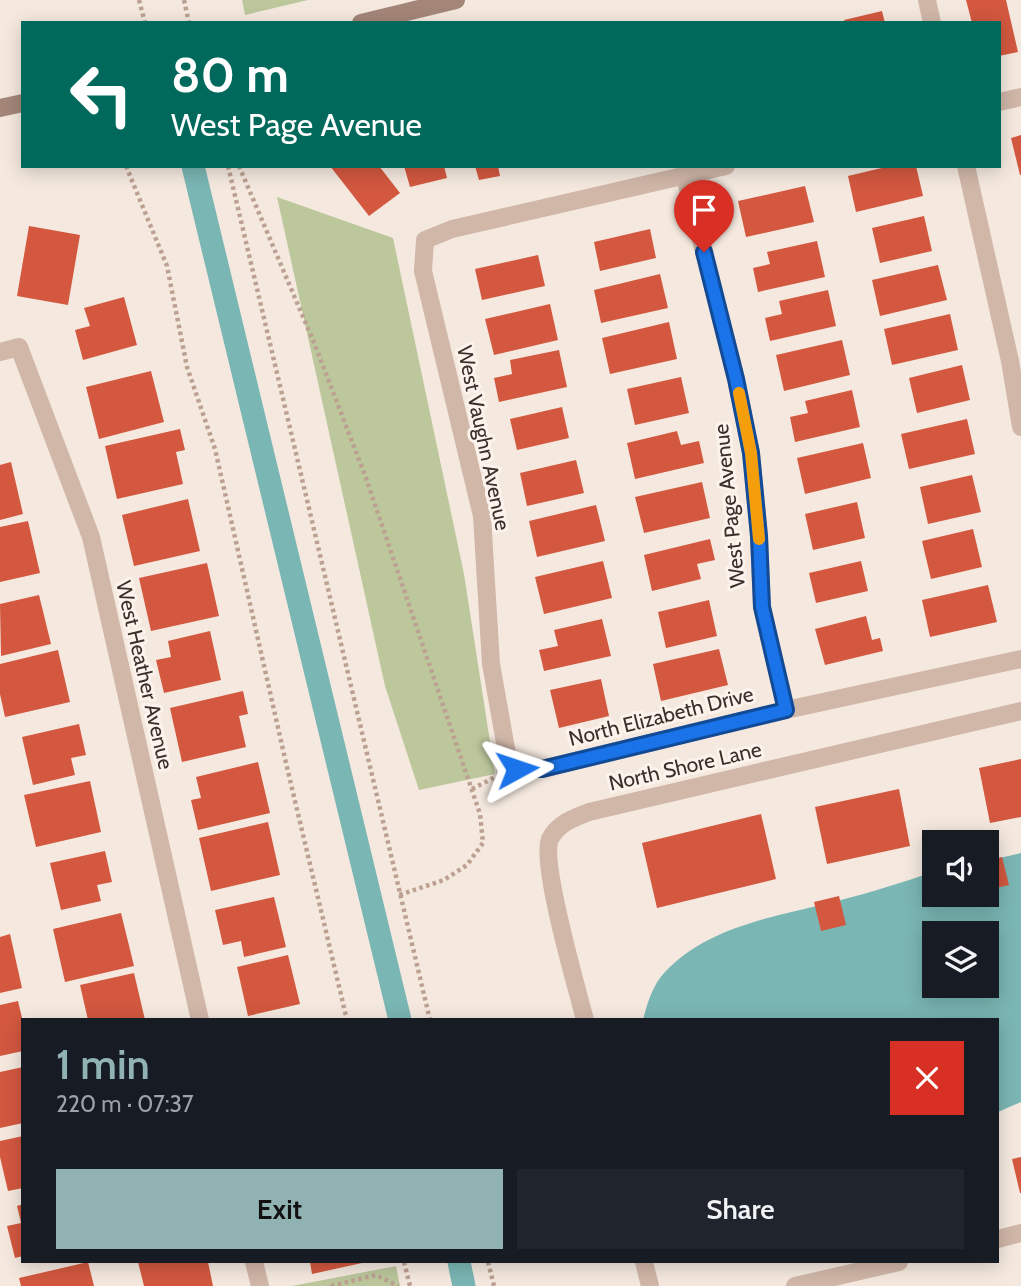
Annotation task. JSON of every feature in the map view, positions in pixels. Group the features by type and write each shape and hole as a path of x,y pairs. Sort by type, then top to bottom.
{"main road":[{"path":"370,21 456,0"},
{"path":"0,108 21,103"}],"street":[{"path":"927,0 932,21"},
{"path":"1001,102 1021,97"},
{"path":"685,176 718,168"},
{"path":"967,168 1016,361 1021,427"},
{"name":"West Vaughn Avenue","path":"517,769 507,754 491,664 482,516 423,271 425,240 452,229 685,176"},
{"name":"West Page Avenue","path":"685,176 736,379 751,453 762,607 786,710"},
{"name":"West Heather Avenue","path":"0,352 19,347 91,537 200,1018"},
{"name":"North Elizabeth Drive","path":"517,769 542,769 786,710 1021,659"},
{"name":"North Shore Lane","path":"585,1018 548,871 550,840 558,827 569,819 589,812 1021,711"},
{"path":"999,1239 1021,1233"},
{"path":"254,1263 260,1286"},
{"path":"644,1263 650,1286"},
{"path":"795,1286 895,1263"}],"path":[{"path":"139,0 144,21"},
{"path":"184,0 189,21"},
{"path":"127,168 167,266 187,368 215,449 347,1018"},
{"path":"228,168 430,1018"},
{"path":"240,168 315,345 366,478 480,814 482,843 467,865 444,880 399,895"},
{"path":"472,789 496,776 517,769"},
{"path":"404,1263 410,1286"},
{"path":"488,1263 494,1286"},
{"path":"331,1286 376,1275 398,1286"}],"green space":[{"path":"242,0 308,0 245,15"},
{"path":"277,197 393,238 464,574 495,774 419,790 385,686"},
{"path":"396,1266 400,1286 291,1286 297,1285"}],"water":[{"path":"1021,853 1021,1102 999,1112 999,1018 644,1018 654,988 661,977 682,956 702,944 745,925 922,876 922,907 999,907 999,858"}],"building":[{"path":"966,0 1006,0 1018,52 1001,56 1001,21 971,21"},
{"path":"882,11 884,21 844,21"},
{"path":"1021,135 1021,175 1020,175 1011,138"},
{"path":"332,168 381,168 400,193 369,216"},
{"path":"405,168 444,168 447,178 410,187"},
{"path":"476,168 498,168 500,176 479,180"},
{"path":"882,168 916,168 923,196 856,212 848,176"},
{"path":"805,186 814,222 746,237 738,201"},
{"path":"924,216 932,251 880,263 872,228"},
{"path":"29,226 80,235 68,305 17,296"},
{"path":"650,229 656,258 600,271 594,242"},
{"path":"817,241 825,277 758,292 753,268 770,264 767,252"},
{"path":"538,255 545,286 482,300 475,269"},
{"path":"938,265 947,300 880,316 872,280"},
{"path":"660,274 668,308 601,323 594,290"},
{"path":"828,290 836,326 770,341 765,318 782,314 779,301"},
{"path":"124,297 137,345 83,360 75,330 90,326 84,308"},
{"path":"550,304 558,340 494,355 485,319"},
{"path":"950,314 958,350 892,365 884,329"},
{"path":"669,322 677,359 610,374 602,338"},
{"path":"842,340 850,375 784,391 776,355"},
{"path":"559,350 567,387 499,402 494,378 512,374 510,360"},
{"path":"962,365 970,400 917,413 909,378"},
{"path":"151,371 164,422 99,439 86,387"},
{"path":"681,377 689,413 635,425 627,389"},
{"path":"852,390 860,427 795,442 790,417 808,413 805,401"},
{"path":"562,407 569,438 517,450 510,419"},
{"path":"967,419 975,454 909,469 901,434"},
{"path":"180,429 185,450 176,452 183,484 117,499 105,446"},
{"path":"677,431 681,445 699,441 704,463 635,479 627,443"},
{"path":"863,443 871,478 805,494 797,458"},
{"path":"576,460 584,493 527,506 520,473"},
{"path":"11,462 23,514 0,520 0,465"},
{"path":"972,475 981,512 928,524 920,487"},
{"path":"702,482 710,518 644,533 635,497"},
{"path":"188,499 200,551 134,566 122,515"},
{"path":"857,502 865,538 813,550 805,514"},
{"path":"596,505 605,541 537,557 529,521"},
{"path":"28,521 40,573 0,582 0,527"},
{"path":"973,529 982,567 931,579 922,541"},
{"path":"710,539 715,560 697,564 701,579 652,591 644,555"},
{"path":"603,561 612,598 544,614 535,577"},
{"path":"861,561 868,591 816,603 809,573"},
{"path":"207,563 219,616 151,631 139,578"},
{"path":"988,585 997,622 930,637 922,600"},
{"path":"39,595 51,644 1,656 0,604"},
{"path":"709,600 717,636 666,648 658,612"},
{"path":"866,616 872,640 880,638 883,651 825,665 815,629"},
{"path":"602,619 611,656 544,671 539,650 558,646 554,630"},
{"path":"210,631 221,680 164,693 156,660 171,657 168,641"},
{"path":"719,649 728,685 661,701 653,664"},
{"path":"58,650 70,702 5,717 0,694 0,664"},
{"path":"601,679 609,716 559,728 550,690"},
{"path":"243,691 248,714 239,716 246,747 182,762 170,708"},
{"path":"79,724 86,755 71,758 75,775 33,785 22,737"},
{"path":"1021,759 1021,817 990,823 979,768"},
{"path":"258,762 270,813 198,830 191,800 201,798 196,777"},
{"path":"90,781 101,832 36,847 24,795"},
{"path":"899,789 910,846 827,864 815,807"},
{"path":"761,814 776,879 657,908 642,843"},
{"path":"268,822 280,875 211,891 199,838"},
{"path":"105,851 112,882 97,885 101,901 61,910 50,863"},
{"path":"1002,857 1009,885 999,887 999,858"},
{"path":"839,896 846,925 821,931 814,902"},
{"path":"274,897 286,947 244,957 241,941 223,945 215,910"},
{"path":"121,913 134,966 65,982 53,929"},
{"path":"10,934 22,988 0,993 0,937"},
{"path":"288,955 300,1004 248,1016 237,967"},
{"path":"134,973 145,1018 88,1018 80,985"},
{"path":"18,1001 22,1018 21,1051 0,1056 0,1005"},
{"path":"21,1067 21,1123 0,1128 0,1072"},
{"path":"21,1136 21,1188 8,1191 0,1157 0,1141"},
{"path":"1021,1157 1021,1193 1020,1193 1012,1159"},
{"path":"21,1205 21,1223 17,1206"},
{"path":"21,1223 21,1256 15,1258 7,1226"},
{"path":"88,1263 94,1286 21,1286 19,1278"},
{"path":"138,1263 208,1263 213,1286 144,1286"},
{"path":"310,1263 362,1263 312,1274"}],"waterway":[{"path":"193,168 400,1018"},
{"path":"459,1263 464,1286"}],"slow traffic":[{"path":"739,393 751,453 759,539"}],"route":[{"path":"517,769 542,769 786,710 762,607 751,453 736,379 704,252"}]}
